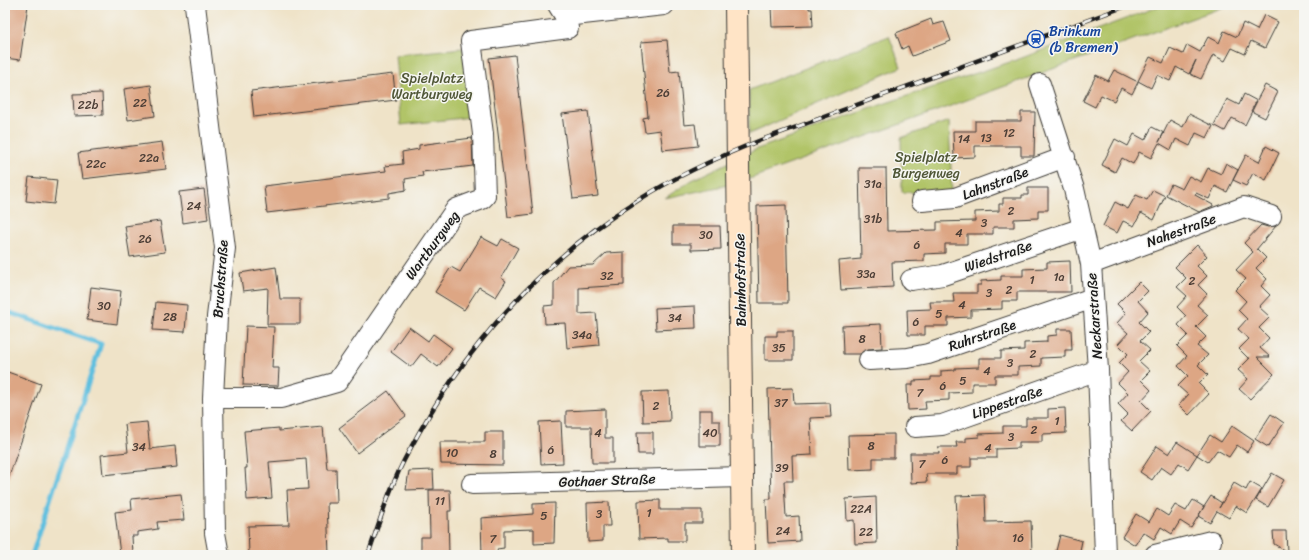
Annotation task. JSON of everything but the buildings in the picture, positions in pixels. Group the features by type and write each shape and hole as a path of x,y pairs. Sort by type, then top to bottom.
{"street":[{"name":"Bruchstraße","path":"195,5 225,248 217,317 213,398 215,533 219,555"},
{"path":"562,10 664,5"},
{"name":"Bahnhofstraße","path":"736,5 743,555"},
{"name":"Wartburgweg","path":"213,398 281,398 338,382 456,209 482,199 485,196 483,134 471,41 568,28 562,10"},
{"name":"Neckarstraße","path":"1040,84 1065,156 1091,264 1098,370 1105,555"},
{"name":"Lahnstraße","path":"922,201 955,198 1065,156"},
{"name":"Nahestraße","path":"1091,264 1244,207 1271,216"},
{"name":"Wiedstraße","path":"911,280 943,275 1083,228"},
{"name":"Ruhrstraße","path":"869,360 908,358 928,354 1093,298"},
{"name":"Lippestraße","path":"915,428 942,425 1098,370"},
{"name":"Gothaer Straße","path":"472,484 742,477"},
{"path":"1155,555 1211,541"}],"green space":[{"path":"1162,5 1229,5 738,183 665,198 692,180 757,149 886,103 1019,59"},
{"path":"889,36 901,67 749,134 749,90"},
{"name":"Spielplatz Wartburgweg","path":"463,48 471,117 401,125 395,55"},
{"name":"Spielplatz Burgenweg","path":"949,121 952,195 902,192 901,138"}],"waterway":[{"path":"5,311 101,344 32,555"}],"railway":[{"path":"368,555 386,502 403,463 430,414 453,378 506,311 536,280 568,251 602,225 667,183 745,146 1129,5"}],"place":[{"name":"Brinkum (b Bremen)","path":"1036,39"}]}
